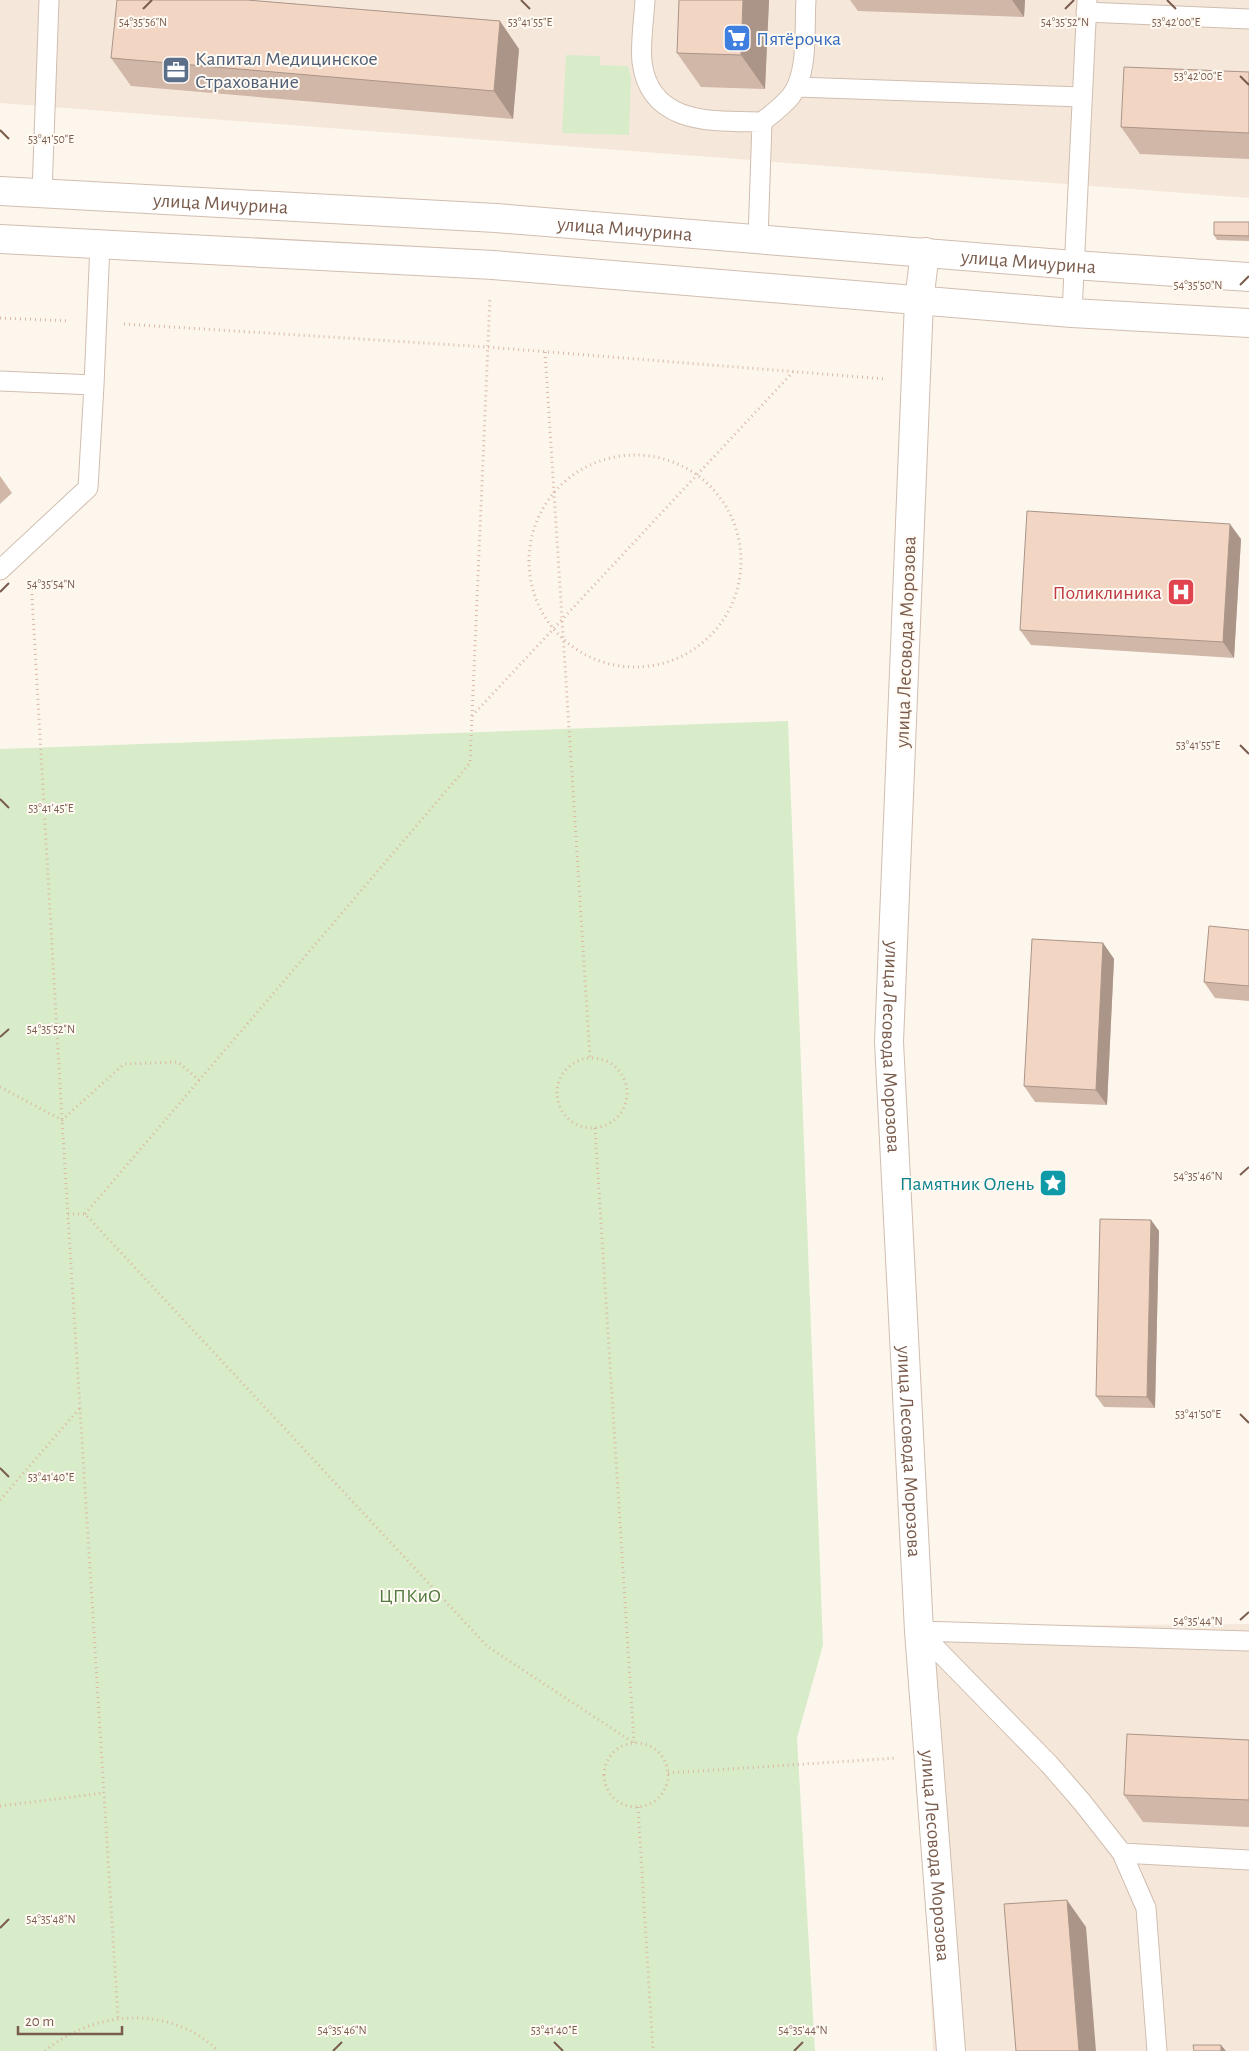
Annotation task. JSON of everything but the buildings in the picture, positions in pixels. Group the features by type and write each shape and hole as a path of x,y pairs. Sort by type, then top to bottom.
{"street":[{"name":"улица Мичурина","path":"0,191 496,218 1074,265 1249,277"},
{"path":"0,239 492,265 1072,313 1249,323"},
{"name":"улица Лесовода Морозова","path":"925,252 920,301 916,381 889,1042 919,1631 952,2051"}],"lane":[{"path":"42,193 49,0"},
{"path":"645,0 642,62 650,85 661,100 678,114 701,120 762,122 783,104 797,87 803,64 806,0"},
{"path":"1072,313 1087,6 1249,19"},
{"path":"797,87 1082,97"},
{"path":"758,239 762,122"},
{"path":"0,570 88,488 100,244"},
{"path":"0,381 94,385"},
{"path":"919,1631 1249,1641"},
{"path":"919,1631 1049,1764 1122,1853 1146,1908 1157,2051"},
{"path":"1122,1853 1249,1860"}],"path":[{"path":"85,1214 470,762 492,265"},
{"path":"0,318 487,347 916,381"},
{"path":"545,352 590,1057"},
{"path":"472,716 794,372"},
{"path":"634,454 656,456 678,463 698,474 715,490 728,508 737,530 742,553 741,576 735,598 725,618 710,637 692,651 671,661 648,666 626,667 603,662 582,653 563,640 539,605 533,592 529,571 529,550 534,529 542,509 554,492 571,476 590,464 612,457 634,454"},
{"path":"29,543 62,1120 118,2018"},
{"path":"590,1057 604,1059 616,1066 624,1077 627,1090 626,1104 619,1116 608,1124 595,1128 581,1126 569,1119 560,1108 557,1095 558,1081 566,1069 576,1060 590,1057"},
{"path":"62,1120 124,1064 178,1062 199,1080"},
{"path":"0,1087 62,1120"},
{"path":"595,1128 634,1743"},
{"path":"68,1214 85,1214 488,1647 634,1743"},
{"path":"0,1500 80,1408"},
{"path":"634,1743 646,1744 657,1751 665,1761 668,1773 667,1786 660,1797 650,1804 638,1808 625,1806 614,1800 607,1789 603,1777 605,1765 612,1754 622,1746 634,1743"},
{"path":"668,1773 928,1756"},
{"path":"0,1806 104,1793"},
{"path":"638,1808 653,2051"},
{"path":"45,2051 68,2034 92,2024 118,2018 144,2017 170,2023 195,2033 218,2051"}],"shaded area":[{"path":"0,0 1249,0 1249,198 0,103"},
{"path":"1249,1624 1249,2051 933,2051 917,1627"}],"green space":[{"path":"566,55 600,56 600,65 628,66 631,77 629,135 562,133"},
{"name":"ЦПКиО","path":"788,721 823,1645 797,1738 815,2051 0,2051 0,749"}],"place":[{"name":"Пятёрочка","path":"737,38"},
{"name":"Капитал Медицинское Страхование","path":"176,70"},
{"name":"Поликлиника","path":"1181,592"},
{"name":"Памятник Олень","path":"1053,1183"}]}
